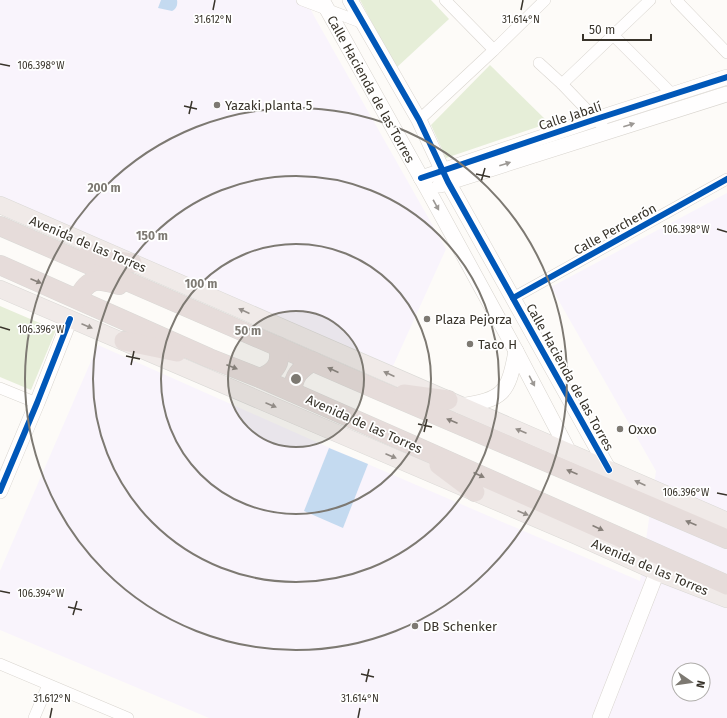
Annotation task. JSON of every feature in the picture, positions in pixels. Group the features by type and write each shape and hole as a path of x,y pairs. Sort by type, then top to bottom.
{"highway":[{"name":"Avenida de las Torres","path":"0,226 727,539"},
{"path":"62,252 78,250 108,259 132,263"},
{"name":"Avenida de las Torres","path":"0,265 209,358 292,392 727,585"},
{"path":"78,299 85,286 90,282 97,280 170,300"},
{"path":"124,341 209,358"},
{"path":"260,378 267,376 275,369 280,358 278,346"},
{"path":"292,392 296,375 313,361"},
{"path":"378,390 454,403"},
{"path":"410,444 476,492"},
{"path":"709,591 727,594"}],"main road":[{"name":"Avenida de las Torres","path":"0,205 727,521"},
{"name":"Avenida de las Torres","path":"0,289 476,492 660,573 727,599"}],"street":[{"path":"302,0 325,5 363,23"},
{"path":"445,0 494,50"},
{"path":"418,120 494,50 545,0"},
{"path":"562,84 650,0"},
{"path":"676,0 727,53"},
{"name":"Calle Hacienda de las Torres","path":"349,1 418,120 446,176 609,470"},
{"name":"Calle Hacienda de las Torres","path":"325,5 425,184 569,452"},
{"path":"613,36 672,94"},
{"path":"539,63 562,84 607,132"},
{"name":"Calle Jabalí","path":"425,184 596,119 727,77"},
{"name":"Calle Jabalí","path":"446,176 607,132 727,94"},
{"name":"Calle Percherón","path":"513,298 727,179"},
{"path":"0,491 70,319"},
{"path":"454,403 483,402 494,398 502,392 512,372 516,351"},
{"path":"0,388 37,403"},
{"path":"542,400 564,388"},
{"path":"600,718 660,573"},
{"path":"612,718 660,573"},
{"path":"0,664 128,718"},
{"path":"34,718 48,685"}],"shaded area":[{"path":"0,0 306,0 446,249 393,366 0,197"},
{"path":"727,193 727,718 209,718 0,630 0,571 98,345 321,444 640,581 656,471 551,287"}],"green space":[{"path":"360,0 431,0 449,19 396,68"},
{"path":"490,65 549,123 446,158 431,125"},
{"path":"0,306 56,330 31,390 0,377"}],"water":[{"path":"161,0 177,0 175,9 172,11 158,8"},
{"path":"329,448 368,464 343,528 304,511"}],"cycle path":[{"path":"350,0 419,120 448,182 609,470"},
{"path":"421,178 727,77"},
{"path":"513,298 727,179"},
{"path":"0,491 70,319"}],"place":[{"name":"Yazaki planta 5","path":"217,105"},
{"name":"Plaza Pejorza","path":"427,319"},
{"name":"Taco H","path":"470,344"},
{"name":"Oxxo","path":"620,429"},
{"name":"DB Schenker","path":"415,626"}]}
